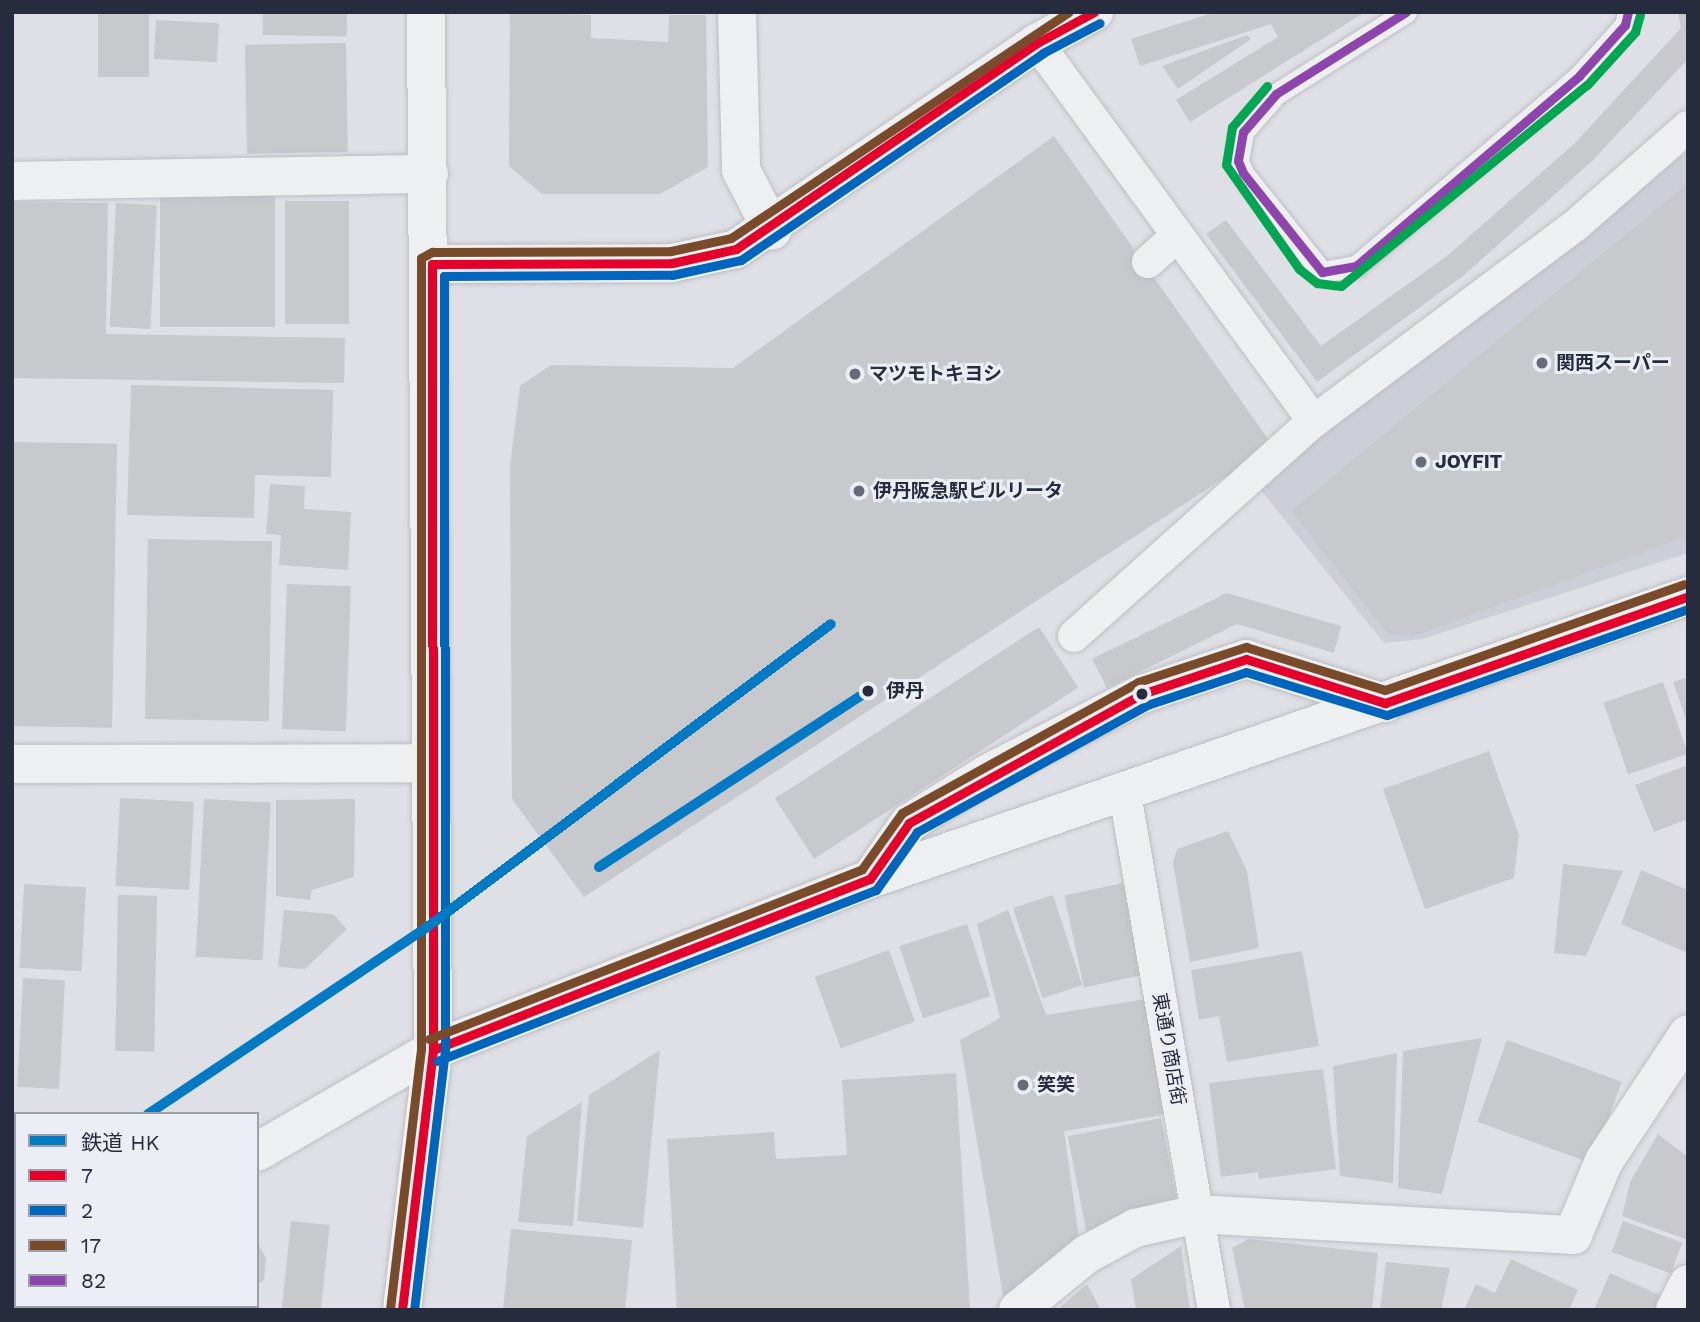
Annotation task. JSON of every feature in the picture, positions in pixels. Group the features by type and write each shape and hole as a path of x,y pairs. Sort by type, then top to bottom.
{"main road":[{"path":"402,1310 433,1049"}],"street":[{"path":"426,12 432,264 428,763 433,1049"},
{"path":"737,12 741,170 772,230"},
{"path":"432,264 671,263 736,249 772,230 1037,43 1094,12"},
{"path":"1037,43 1176,237 1314,421"},
{"path":"1074,636 1314,421 1576,225 1688,127"},
{"path":"12,181 429,174"},
{"path":"1148,262 1176,237"},
{"path":"259,1151 433,1049 870,878 1124,788 1385,703 1688,596"},
{"path":"870,878 909,822 987,774 1142,694 1233,663 1246,659 1385,703"},
{"path":"12,764 428,763"},
{"name":"東通り商店街","path":"1124,788 1214,1310"},
{"path":"1018,1310 1087,1254 1135,1228 1197,1214 1573,1235 1604,1161 1688,1034"},
{"path":"1675,1310 1688,1284"}],"lane":[{"path":"1406,12 1276,94 1243,132 1238,161 1243,173 1322,272 1356,266 1579,76 1625,25 1628,12"}],"shaded area":[{"path":"1688,151 1688,553 1422,639 1384,643 1255,483"}],"building":[{"path":"98,12 149,12 149,77 98,77"},
{"path":"263,12 347,13 347,36 263,35"},
{"path":"510,12 591,15 591,38 668,42 669,15 706,15 708,167 660,194 542,194 509,166"},
{"path":"1215,12 1365,12 1190,122 1176,100 1278,37 1271,24 1140,66 1131,39"},
{"path":"1678,12 1688,12 1688,59 1591,162 1463,276 1317,382 1206,234 1226,220 1321,346 1447,256 1574,144 1681,28"},
{"path":"156,20 219,23 217,62 154,59"},
{"path":"1247,35 1251,39 1178,89 1162,66"},
{"path":"346,43 348,152 247,154 245,45"},
{"name":"伊丹阪急駅ビルリータ","path":"1054,136 1273,446 584,897 512,799 510,466 520,386 551,365 733,368"},
{"path":"1688,183 1688,536 1414,636 1387,633 1291,511"},
{"path":"160,196 275,196 275,327 160,327"},
{"path":"285,201 349,201 349,324 285,324"},
{"path":"12,202 108,203 106,334 345,338 344,383 12,378"},
{"path":"116,203 157,205 150,329 110,327"},
{"path":"131,385 333,390 331,477 255,475 254,518 127,515"},
{"path":"12,442 117,444 112,728 12,726"},
{"path":"270,484 305,486 304,509 351,512 348,570 279,565 281,535 266,534"},
{"path":"148,539 272,541 269,721 145,719"},
{"path":"287,584 351,586 346,731 282,729"},
{"path":"1227,593 1341,626 1334,653 1237,624 1107,688 1092,659"},
{"path":"1039,627 1078,687 814,859 775,799"},
{"path":"1688,677 1688,722 1687,722 1673,682"},
{"path":"1663,682 1688,754 1628,774 1603,703"},
{"path":"1489,751 1519,835 1514,878 1425,909 1383,789"},
{"path":"1688,765 1688,819 1654,832 1635,785"},
{"path":"120,798 194,802 189,890 115,886"},
{"path":"204,799 271,803 263,960 196,957"},
{"path":"355,799 354,877 312,890 310,900 276,896 276,800"},
{"path":"1228,831 1247,871 1259,948 1190,962 1173,863 1177,849"},
{"path":"1563,864 1623,871 1586,956 1554,953"},
{"path":"1641,870 1688,890 1688,953 1621,924"},
{"path":"1123,883 1143,975 1084,987 1064,895"},
{"path":"24,884 86,887 82,971 20,968"},
{"path":"118,895 157,896 154,1052 115,1051"},
{"path":"1053,895 1082,985 1042,998 1013,908"},
{"path":"284,910 333,914 347,929 305,969 278,967"},
{"path":"1008,910 1046,1015 1146,999 1164,1115 1064,1131 1079,1238 1004,1302 960,1040 1000,1018 977,924"},
{"path":"967,924 990,996 923,1018 899,946"},
{"path":"889,950 915,1021 841,1048 815,977"},
{"path":"1302,951 1319,1046 1227,1062 1219,1016 1199,1020 1191,970"},
{"path":"23,978 65,980 59,1089 17,1087"},
{"path":"1482,1038 1442,1194 1398,1188 1403,1051"},
{"path":"1507,1040 1622,1082 1592,1163 1477,1122"},
{"path":"660,1050 643,1228 577,1221 589,1095"},
{"path":"1397,1053 1393,1183 1340,1176 1333,1066"},
{"path":"1323,1069 1336,1169 1259,1179 1258,1172 1221,1177 1209,1083"},
{"path":"956,1073 970,1310 677,1310 667,1139 774,1132 776,1159 847,1155 842,1080"},
{"path":"582,1102 573,1226 518,1222 527,1136"},
{"path":"1161,1118 1180,1213 1086,1231 1068,1136"},
{"path":"1658,1134 1688,1157 1688,1240 1622,1216 1630,1182"},
{"path":"291,1221 330,1225 321,1310 282,1310"},
{"path":"1623,1221 1682,1243 1671,1274 1612,1252"},
{"path":"511,1229 632,1240 625,1310 503,1310"},
{"path":"1249,1239 1378,1253 1372,1310 1245,1310 1232,1248"},
{"path":"259,1246 266,1258 264,1280 259,1283"},
{"path":"1181,1246 1190,1310 1136,1310 1131,1279"},
{"path":"1511,1259 1578,1290 1569,1310 1464,1310 1476,1284 1495,1293"},
{"path":"1386,1262 1450,1268 1441,1310 1380,1310"},
{"path":"1610,1273 1662,1296 1657,1310 1594,1310"},
{"path":"1087,1284 1101,1310 1057,1310"},
{"path":"58,1308 138,1308 55,1310"}],"railway":[{"path":"831,624 1113,448"},
{"path":"869,690 1152,505"}],"rail line":[{"name":"HK","path":"151,1112 426,928 831,624"},
{"name":"HK","path":"599,867 869,690"}],"transit line":[{"name":"17","path":"390,1309 421,1049 421,258 432,252 671,251 731,238 1068,12"},
{"name":"7","path":"402,1310 433,1050 432,264 672,263 736,249 1037,43 1094,12"},
{"name":"82","path":"1406,12 1276,94 1243,132 1238,161 1243,173 1322,272 1356,266 1579,76 1625,25 1628,12"},
{"path":"1267,86 1232,127 1226,165 1299,269 1317,283 1341,286 1587,85 1635,32 1640,15"},
{"name":"2","path":"414,1310 445,1050 444,276 672,275 741,260 1043,53 1100,23"},
{"name":"17","path":"429,1039 862,869 902,813 1138,682 1246,647 1385,690 1684,584"},
{"name":"7","path":"433,1050 870,879 909,823 1142,694 1246,659 1385,703 1688,596"},
{"name":"2","path":"437,1061 876,890 917,832 1147,705 1246,672 1387,715 1688,609"}],"place":[{"name":"関西スーパー","path":"1542,363"},
{"name":"マツモトキヨシ","path":"855,374"},
{"name":"JOYFIT","path":"1421,462"},
{"name":"伊丹阪急駅ビルリータ","path":"859,491"},
{"name":"伊丹","path":"868,691"},
{"name":"笑笑","path":"1023,1085"}]}
